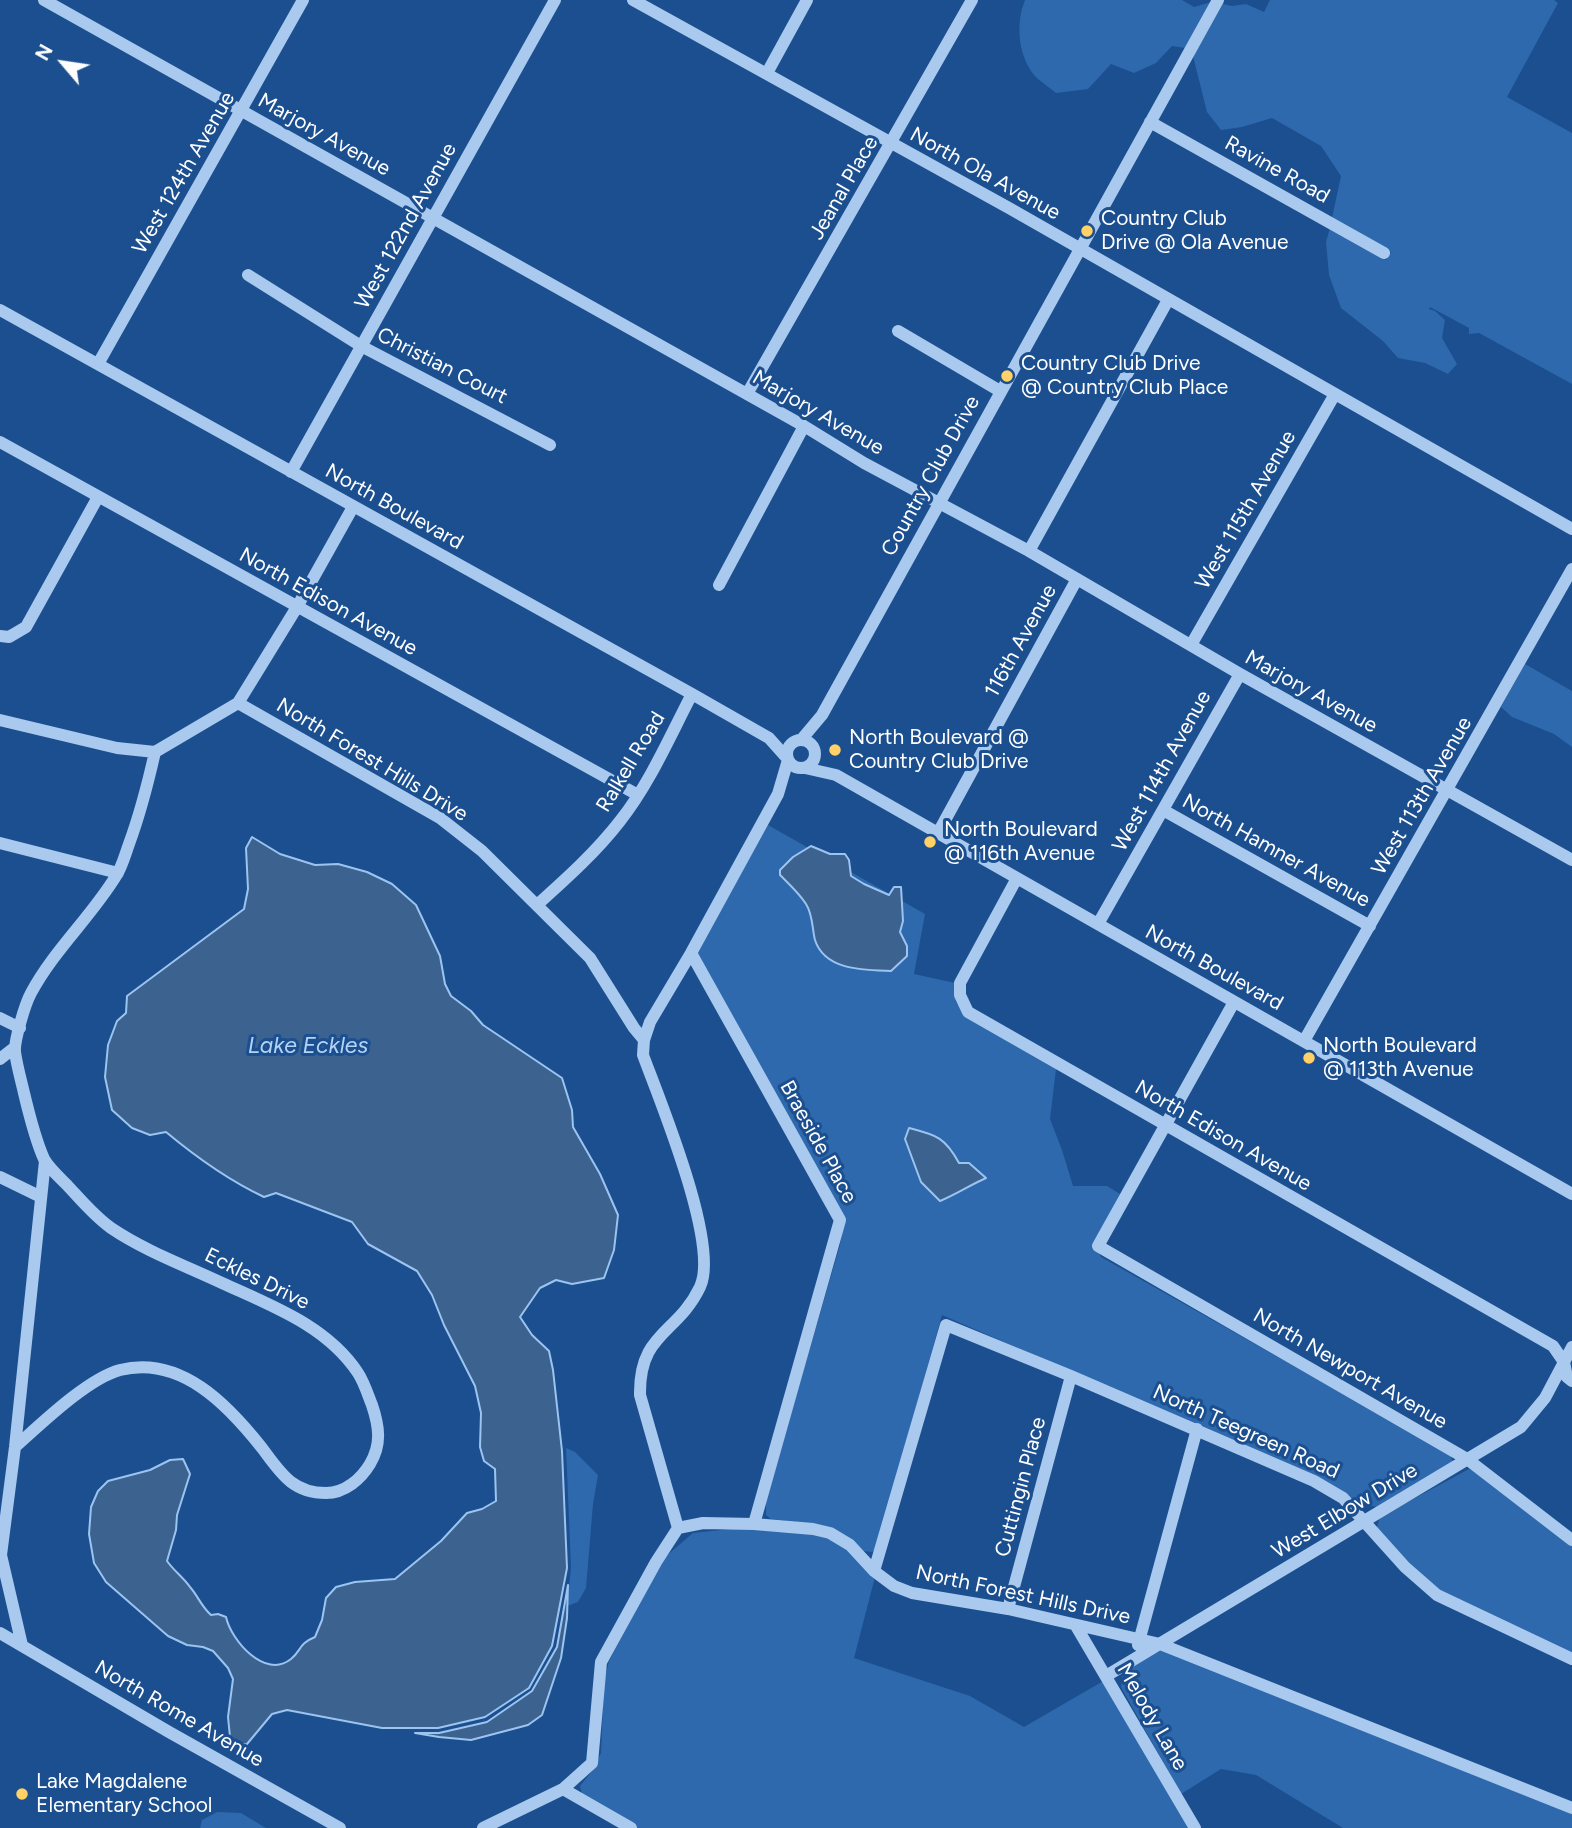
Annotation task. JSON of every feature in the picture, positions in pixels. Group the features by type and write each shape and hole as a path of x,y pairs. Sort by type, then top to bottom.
{"street":[{"name":"Marjory Avenue","path":"44,0 804,426 864,463 1029,551 1240,674 1572,860"},
{"name":"West 124th Avenue","path":"97,364 303,0"},
{"name":"West 122nd Avenue","path":"291,472 555,0"},
{"name":"North Ola Avenue","path":"633,0 1009,208 1572,529"},
{"path":"767,73 807,0"},
{"name":"Jeanal Place","path":"747,394 972,0"},
{"name":"Country Club Drive","path":"798,740 822,715 1218,0"},
{"name":"Ravine Road","path":"1150,122 1384,253"},
{"name":"Christian Court","path":"248,275 361,346 550,445"},
{"name":"116th Avenue","path":"1029,551 1168,300"},
{"name":"North Boulevard","path":"0,310 692,694 769,738 787,759"},
{"path":"898,331 1000,391"},
{"name":"West 115th Avenue","path":"1191,645 1335,394"},
{"path":"719,585 804,426"},
{"name":"North Edison Avenue","path":"0,442 638,795"},
{"path":"0,636 9,637 26,627 98,497"},
{"path":"0,720 117,748 155,752 238,703 298,607 353,507"},
{"name":"West 113th Avenue","path":"1304,1041 1572,569"},
{"name":"116th Avenue","path":"938,833 1077,579"},
{"name":"West 114th Avenue","path":"1098,925 1240,674"},
{"name":"Ralkell Road","path":"537,905 594,853 638,795 692,694"},
{"name":"North Forest Hills Drive","path":"238,703 440,818 482,851 590,958 644,1040 643,1055 690,1191 705,1265 702,1284 690,1306 656,1339 644,1359 640,1375 640,1395 678,1528 703,1523 754,1524 830,1533 850,1545 874,1572 894,1586 912,1593 1008,1609 1160,1644 1572,1808"},
{"name":"Country Club Drive","path":"814,750 822,715"},
{"name":"North Boulevard","path":"769,738 798,740"},
{"path":"644,1040 650,1022 778,794 788,748 798,740 814,750 812,763 803,768 778,794"},
{"name":"North Boulevard","path":"814,750 836,775"},
{"name":"Eckles Drive","path":"15,1447 95,1382 118,1370 149,1366 182,1376 213,1394 239,1418 286,1480 303,1489 327,1493 341,1490 354,1483 376,1454 378,1423 359,1374 332,1343 296,1317 156,1252 112,1228 91,1211 45,1161 26,1102 14,1048 29,997 50,962 118,873 143,805 155,752"},
{"path":"787,759 793,766 803,768"},
{"name":"North Boulevard","path":"803,768 836,775 1572,1194"},
{"name":"North Hamner Avenue","path":"1163,810 1370,926"},
{"path":"0,843 118,873"},
{"name":"North Edison Avenue","path":"1017,878 960,983 960,995 968,1012 1553,1346 1564,1362 1567,1377 1572,1381"},
{"name":"Braeside Place","path":"691,953 840,1220 754,1524"},
{"path":"1165,1125 1234,1002"},
{"path":"0,1018 20,1028"},
{"path":"0,1059 14,1048"},
{"name":"North Newport Avenue","path":"1165,1125 1098,1246 1467,1459 1572,1540"},
{"path":"22,1645 0,1556 5,1476 15,1447 45,1161"},
{"path":"0,1177 41,1197"},
{"name":"North Teegreen Road","path":"874,1572 946,1325 1314,1481 1343,1498 1405,1567 1437,1595 1572,1659"},
{"name":"West Elbow Drive","path":"1106,1676 1521,1427 1545,1398 1572,1347"},
{"name":"Cuttingin Place","path":"1008,1609 1071,1376"},
{"path":"1135,1659 1196,1429"},
{"path":"482,1828 563,1789 592,1763 601,1662 656,1562 678,1528"},
{"name":"Melody Lane","path":"1076,1626 1195,1828"},
{"name":"North Rome Avenue","path":"0,1633 340,1828"},
{"path":"563,1789 631,1828"}],"shaded area":[{"path":"1025,0 1182,0 1194,7 1211,2 1185,48 1172,46 1156,63 1134,73 1111,64 1088,89 1056,93 1031,71 1022,52 1019,31"},
{"path":"1270,0 1554,0 1558,3 1507,97 1572,133 1572,384 1479,333 1469,334 1469,328 1430,307 1429,309 1445,320 1442,338 1457,364 1448,374 1425,363 1398,358 1383,341 1341,308 1329,275 1326,242 1330,228 1386,260 1391,252 1332,218 1341,176 1321,146 1272,118 1221,130 1207,112 1193,56 1223,4 1246,4 1264,12"},
{"path":"1525,664 1572,691 1572,747 1554,734 1512,717 1501,707"},
{"path":"768,825 925,914 914,974 955,983 956,1002 1056,1069 1050,1119 1073,1186 1107,1186 1120,1194 1094,1244 1101,1257 1446,1452 1453,1463 1378,1507 1359,1504 1299,1470 942,1315 876,1550 864,1551 821,1525 771,1519 766,1515 766,1499 842,1232 837,1203 697,956"},
{"path":"566,1448 575,1452 598,1475 586,1588 578,1602 567,1606 571,1568"},
{"path":"1469,1469 1477,1471 1572,1544 1572,1656 1443,1592 1426,1580 1380,1533 1377,1527 1380,1517"},
{"path":"740,1528 791,1531 830,1539 849,1551 875,1577 854,1658 970,1696 1024,1727 1105,1680 1190,1828 637,1828 582,1794 580,1786 593,1770 601,1753 604,1681 609,1661 664,1558 693,1533"},
{"path":"1162,1650 1572,1812 1572,1828 1343,1828 1256,1775 1221,1769 1181,1794 1121,1687 1123,1671"},
{"path":"217,1812 241,1813 266,1828 200,1828 202,1820"}],"water":[{"name":"Lake Eckles","path":"252,837 280,854 315,865 338,864 367,872 392,884 416,905 440,956 445,984 451,996 471,1011 483,1025 562,1078 572,1110 573,1127 600,1174 618,1215 614,1250 604,1278 572,1284 556,1280 540,1288 520,1317 532,1335 549,1351 553,1370 562,1451 567,1568 552,1646 529,1688 485,1717 438,1728 382,1728 287,1710 272,1714 247,1744 231,1747 228,1717 233,1679 228,1668 213,1651 187,1645 168,1636 106,1582 94,1563 89,1534 91,1507 98,1491 108,1481 150,1470 170,1460 183,1459 190,1474 167,1561 211,1615 226,1617 242,1646 260,1661 271,1665 281,1664 291,1659 303,1645 315,1637 322,1620 326,1598 336,1587 355,1582 395,1579 441,1541 467,1513 496,1501 495,1469 484,1461 480,1447 481,1413 475,1386 432,1295 417,1271 368,1244 352,1222 276,1193 264,1197 213,1168 166,1132 150,1135 132,1128 112,1110 105,1077 108,1045 117,1021 126,1013 127,996 244,909 248,889 246,848"},
{"path":"811,846 830,854 845,854 849,860 851,876 864,884 889,895 894,887 901,887 903,921 900,932 907,946 907,956 891,971 847,967 827,958 820,950 808,908 780,875 780,870 793,857"},
{"path":"909,1128 939,1138 959,1163 969,1163 986,1178 940,1201 921,1182 905,1139"},
{"path":"568,1585 567,1618 561,1658 542,1715 528,1725 471,1740 415,1733 439,1733 487,1722 532,1691 557,1647"}],"place":[{"name":"Country Club Drive @ Ola Avenue","path":"1087,231"},
{"name":"Country Club Drive @ Country Club Place","path":"1007,376"},
{"name":"North Boulevard @ Country Club Drive","path":"835,750"},
{"name":"North Boulevard @ 116th Avenue","path":"930,842"},
{"name":"North Boulevard @ 113th Avenue","path":"1309,1058"},
{"name":"Lake Magdalene Elementary School","path":"22,1794"}]}
